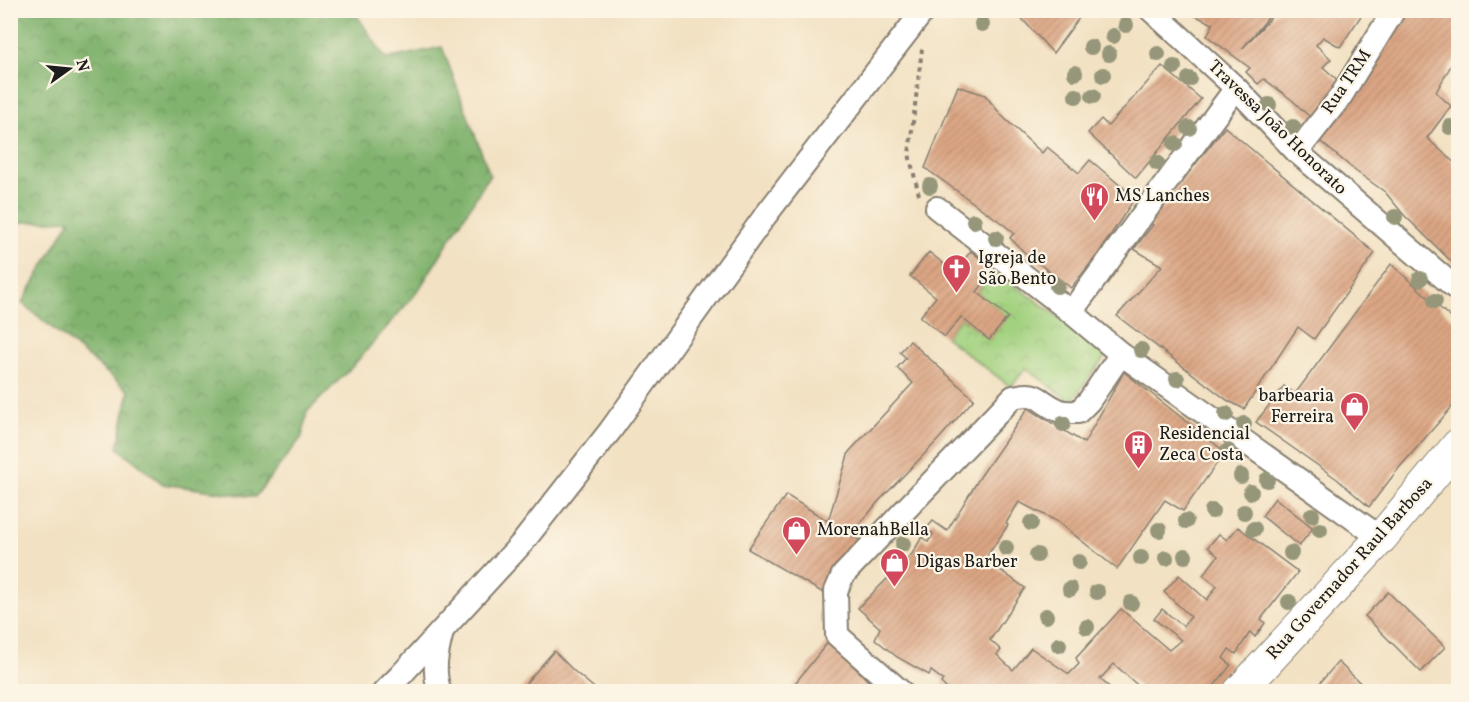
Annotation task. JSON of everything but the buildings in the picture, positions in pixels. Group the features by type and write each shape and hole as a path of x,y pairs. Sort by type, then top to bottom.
{"street":[{"path":"384,692 523,542 560,496 610,431 765,216 924,10"},
{"name":"Travessa João Honorato","path":"1151,10 1236,88 1297,152 1458,290"},
{"name":"Rua TRM","path":"1297,152 1341,96 1394,10"},
{"path":"1071,312 1236,88"},
{"path":"937,208 1071,312 1121,354 1381,538"},
{"path":"901,692 837,635 836,591 843,575 1013,397 1029,394 1042,399 1060,411 1078,412 1089,401 1121,354"},
{"name":"Rua Governador Raul Barbosa","path":"1239,692 1381,538 1458,445"},
{"path":"440,692 436,684 435,669 444,627"}],"path":[{"path":"923,44 909,154 919,195 937,208"}],"green space":[{"path":"10,11 354,11 386,59 442,47 490,175 418,291 352,367 307,412 302,437 255,497 163,484 118,448 129,391 22,303 70,220 11,223"},
{"path":"994,270 1108,353 1071,402 1026,368 1011,387 945,337 961,317 989,340 1007,317 977,292"}],"place":[{"name":"MS Lanches","path":"1094,222"},
{"name":"Igreja de São Bento","path":"957,294"},
{"name":"barbearia Ferreira","path":"1355,432"},
{"name":"Residencial Zeca Costa","path":"1138,470"},
{"name":"MorenahBella","path":"796,556"},
{"name":"Digas Barber","path":"895,588"}]}
